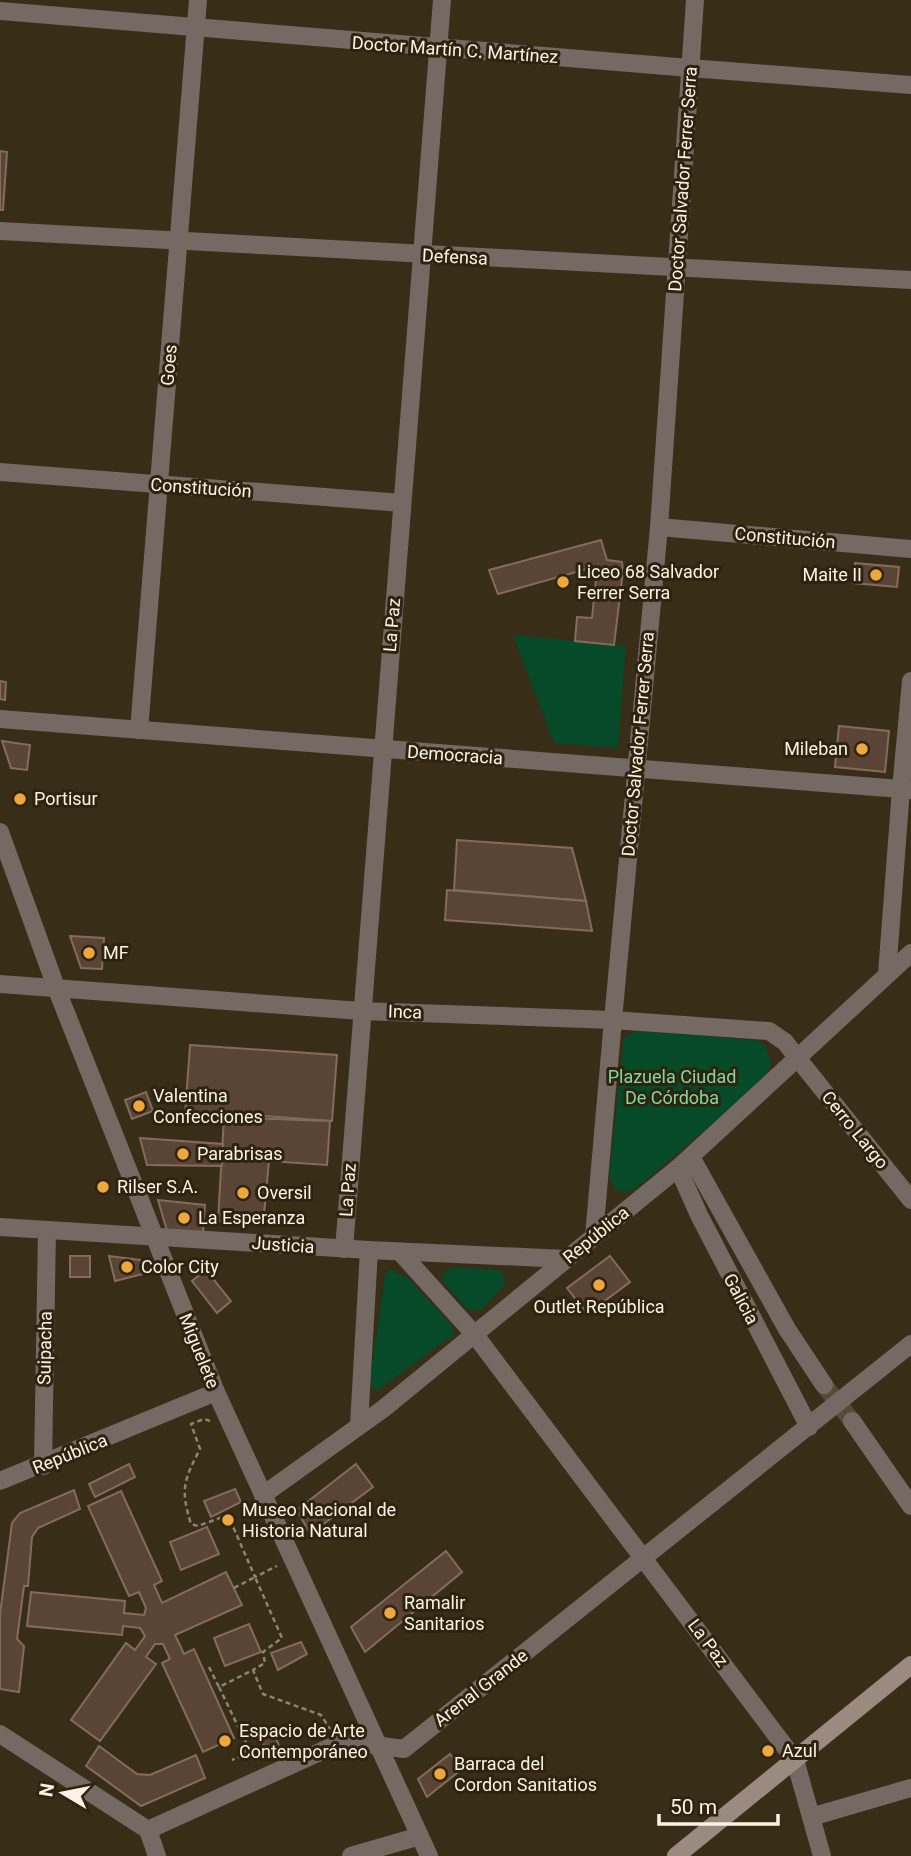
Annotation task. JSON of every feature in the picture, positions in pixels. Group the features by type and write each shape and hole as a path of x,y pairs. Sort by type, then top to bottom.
{"main road":[{"path":"676,1856 911,1665"}],"street":[{"name":"Goes","path":"139,730 198,0"},
{"name":"La Paz","path":"344,1249 442,0"},
{"name":"Doctor Salvador Ferrer Serra","path":"594,1236 659,527 695,0"},
{"name":"Doctor Martín C. Martínez","path":"0,11 438,50 911,85"},
{"name":"Defensa","path":"0,231 422,256 911,280"},
{"name":"Constitución","path":"0,472 402,503"},
{"name":"Constitución","path":"659,527 911,549"},
{"path":"887,974 906,789 911,681"},
{"name":"Democracia","path":"0,719 906,789"},
{"name":"Miguelete","path":"0,832 57,990 152,1237 216,1392 429,1856"},
{"name":"República","path":"263,1495 475,1335 684,1163 911,953"},
{"name":"Inca","path":"0,984 361,1010 613,1020 769,1031 785,1042 799,1059"},
{"name":"Cerro Largo","path":"799,1059 911,1200"},
{"name":"Galicia","path":"684,1163 824,1385"},
{"name":"Galicia","path":"684,1163 705,1227 809,1427"},
{"name":"Justicia","path":"0,1227 369,1251 566,1259"},
{"name":"Suipacha","path":"43,1466 47,1230"},
{"path":"359,1425 369,1251"},
{"name":"La Paz","path":"400,1252 475,1335 646,1558 795,1760 822,1856"},
{"name":"Arenal Grande","path":"148,1830 344,1741 404,1748 911,1345"},
{"name":"República","path":"0,1481 43,1466 216,1392"},
{"path":"852,1421 911,1506"},
{"path":"0,1734 148,1830 157,1856"},
{"path":"811,1817 911,1788"},
{"path":"351,1856 420,1836"}],"path":[{"path":"210,1419 191,1424 200,1449 186,1476 182,1497 194,1526 224,1515 232,1517 282,1638 263,1652 265,1663 219,1687"},
{"path":"234,1588 277,1566"},
{"path":"209,1667 247,1745 244,1755 232,1760"},
{"path":"253,1670 263,1694 312,1710 327,1720 331,1730 338,1728"}],"green space":[{"path":"513,635 626,646 618,748 554,743"},
{"name":"Plazuela Ciudad De Córdoba","path":"637,1031 755,1040 765,1045 771,1061 767,1077 634,1190 622,1192 615,1189 609,1177 624,1037"},
{"path":"454,1267 498,1270 503,1273 505,1285 481,1310 468,1310 443,1282 442,1274"},
{"path":"389,1269 408,1278 453,1327 453,1335 378,1390 372,1388 370,1380 385,1276"}],"building":[{"path":"0,151 7,152 3,210 0,210"},
{"path":"601,540 607,560 622,562 614,645 575,641 577,617 592,618 597,569 590,568 498,594 489,570"},
{"name":"Maite II","path":"855,563 899,567 897,587 853,583"},
{"path":"0,681 6,682 5,700 0,699"},
{"name":"Mileban","path":"839,726 889,731 885,772 835,767"},
{"path":"2,741 30,745 27,770 11,768"},
{"path":"457,840 572,848 586,901 454,890"},
{"path":"447,890 586,901 592,931 445,920"},
{"name":"MF","path":"70,936 104,938 102,969 81,968"},
{"path":"190,1045 337,1055 332,1121 224,1113 224,1117 185,1115"},
{"name":"Valentina Confecciones","path":"146,1092 153,1111 132,1119 125,1100"},
{"name":"Oversil","path":"224,1117 330,1121 327,1165 269,1161 263,1225 218,1221"},
{"name":"Parabrisas","path":"140,1138 223,1144 222,1166 147,1165"},
{"name":"La Esperanza","path":"158,1200 205,1205 203,1233 167,1231"},
{"path":"70,1256 90,1256 90,1277 70,1277"},
{"name":"Color City","path":"109,1256 140,1260 143,1274 115,1281"},
{"name":"Outlet República","path":"610,1256 630,1282 587,1314 567,1288"},
{"path":"206,1270 231,1301 217,1313 192,1281"},
{"path":"129,1464 135,1477 95,1497 89,1484"},
{"path":"356,1464 373,1487 310,1534 297,1510"},
{"path":"235,1489 241,1502 211,1517 204,1501"},
{"path":"74,1490 80,1509 38,1528 32,1537 28,1586 24,1586 17,1639 24,1646 19,1692 0,1689 0,1614 12,1523 20,1513"},
{"path":"121,1491 162,1581 154,1585 162,1603 226,1572 242,1605 175,1635 184,1654 194,1649 234,1738 203,1752 162,1663 170,1659 163,1644 155,1644 146,1657 156,1664 100,1741 71,1720 126,1643 135,1650 145,1636 140,1628 123,1626 122,1635 27,1626 31,1592 125,1601 124,1613 144,1615 146,1608 139,1592 129,1596 88,1506"},
{"path":"207,1527 219,1554 181,1570 170,1542"},
{"name":"Ramalir Sanitarios","path":"446,1551 462,1572 365,1652 351,1627"},
{"path":"249,1624 261,1652 225,1666 214,1638"},
{"path":"301,1642 307,1654 278,1670 271,1653"},
{"path":"271,1726 280,1748 268,1754 258,1732"},
{"path":"99,1746 137,1774 150,1775 196,1755 205,1778 141,1806 86,1766"},
{"name":"Barraca del Cordon Sanitatios","path":"450,1754 462,1769 427,1797 418,1779"}],"tunnel":[{"path":"824,1385 852,1421"}],"place":[{"name":"Maite II","path":"876,575"},
{"name":"Liceo 68 Salvador Ferrer Serra","path":"563,582"},
{"name":"Mileban","path":"862,749"},
{"name":"Portisur","path":"20,799"},
{"name":"MF","path":"89,953"},
{"name":"Valentina Confecciones","path":"139,1106"},
{"name":"Parabrisas","path":"183,1154"},
{"name":"Rilser S.A.","path":"103,1187"},
{"name":"Oversil","path":"243,1193"},
{"name":"La Esperanza","path":"184,1218"},
{"name":"Color City","path":"127,1267"},
{"name":"Outlet República","path":"599,1285"},
{"name":"Museo Nacional de Historia Natural","path":"228,1520"},
{"name":"Ramalir Sanitarios","path":"390,1613"},
{"name":"Espacio de Arte Contemporáneo","path":"225,1741"},
{"name":"Azul","path":"768,1751"},
{"name":"Barraca del Cordon Sanitatios","path":"440,1774"}]}
